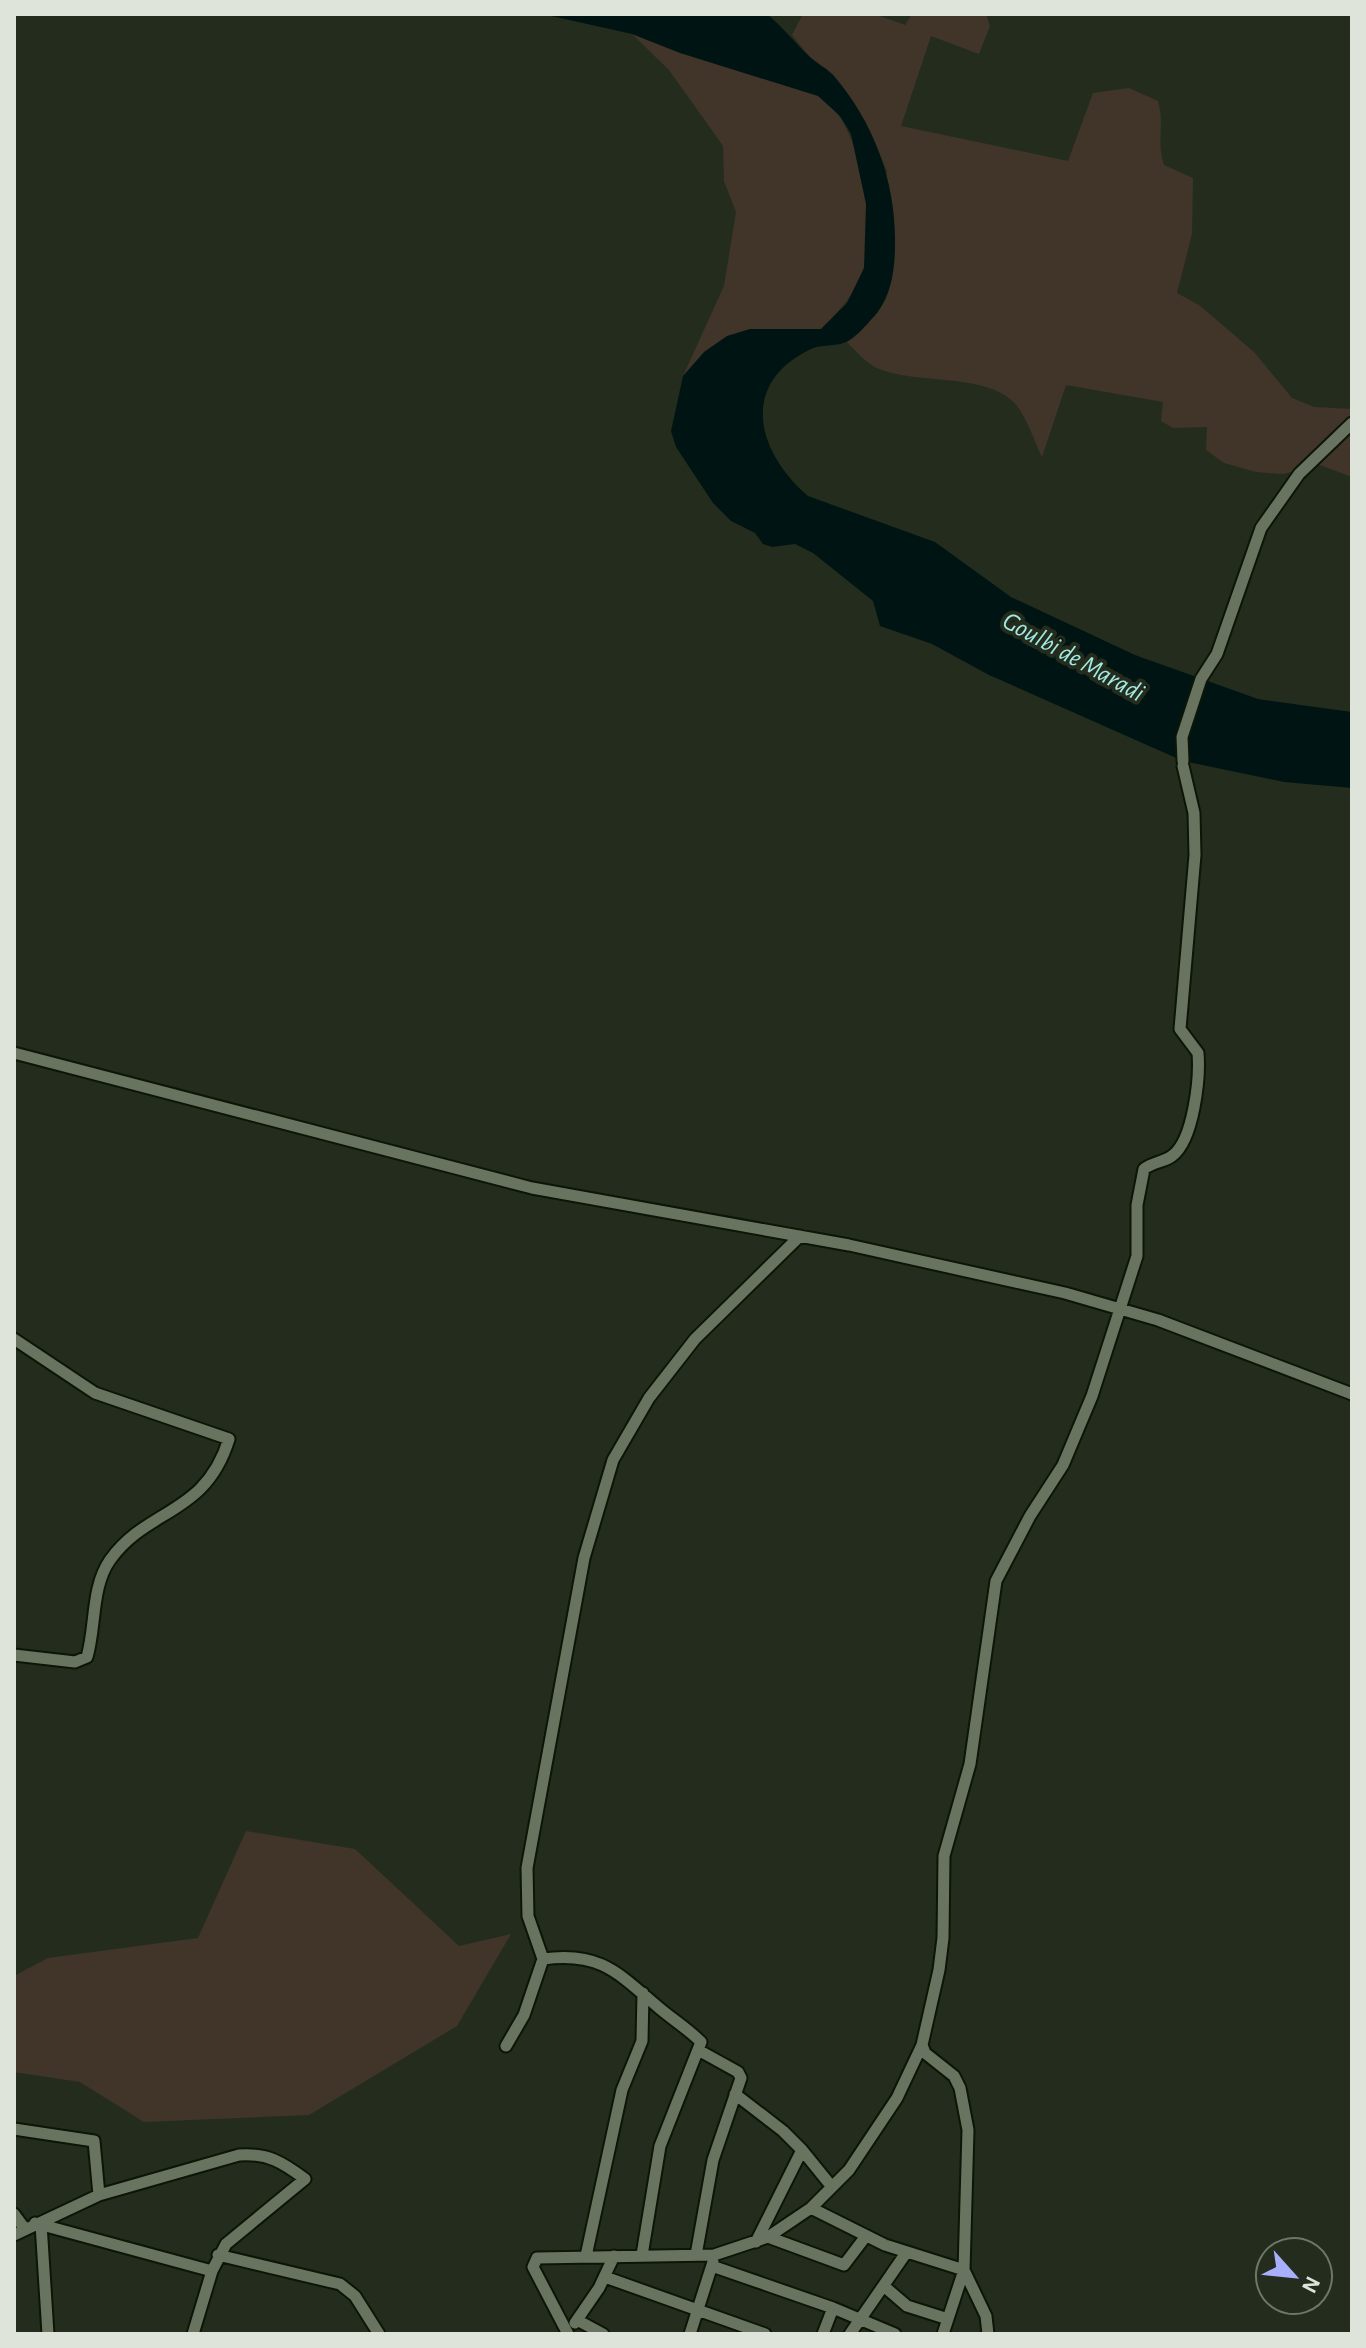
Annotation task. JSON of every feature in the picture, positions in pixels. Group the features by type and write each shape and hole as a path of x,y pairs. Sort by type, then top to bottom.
{"street":[{"path":"713,2260 768,2237 811,2208 849,2170 882,2123 922,2045 943,1938 944,1856 970,1764 996,1581 1078,1435 1137,1256 1137,1205 1144,1169 1173,1156 1180,1147 1197,1091 1198,1053 1180,1029 1195,855 1194,813 1183,764 1182,737 1197,689 1221,644 1261,528 1299,474 1352,423"},
{"path":"14,1053 532,1188 982,1272 1119,1307 1352,1394"},
{"path":"506,2046 524,2015 543,1959 526,1905 527,1868 582,1568 613,1460 649,1398 695,1339 800,1236"},
{"path":"14,1339 95,1393 229,1439 205,1487 126,1542 110,1560 101,1579 87,1657 75,1662 14,1655"},
{"path":"543,1959 593,1960 619,1972 699,2040 700,2051 677,2095 660,2146 642,2255"},
{"path":"586,2256 622,2090 642,2041 643,1993"},
{"path":"922,2045 925,2053 954,2076 968,2130 964,2270 943,2334"},
{"path":"696,2255 713,2160 740,2073 700,2051"},
{"path":"735,2094 783,2131 832,2187"},
{"path":"14,2129 94,2141 99,2195"},
{"path":"756,2242 802,2150"},
{"path":"29,2228 99,2195 239,2155 260,2153 275,2157 305,2179 233,2236 218,2255 193,2334"},
{"path":"811,2208 906,2253 964,2270 986,2316 988,2334"},
{"path":"14,2214 29,2228 212,2271"},
{"path":"29,2228 48,2334"},
{"path":"768,2237 844,2265 866,2236"},
{"path":"850,2334 906,2253"},
{"path":"218,2255 340,2284 355,2296 379,2334"},
{"path":"568,2334 533,2264 543,2256 696,2255 895,2334"},
{"path":"568,2334 605,2277 614,2256"},
{"path":"690,2334 713,2260"},
{"path":"605,2277 765,2334"},
{"path":"885,2287 918,2312 948,2319"},
{"path":"823,2334 833,2308"},
{"path":"577,2320 603,2334"}],"shaded area":[{"path":"803,14 874,14 905,25 912,14 986,14 990,26 979,54 931,36 901,126 1068,161 1093,93 1129,88 1158,101 1164,165 1193,178 1192,234 1177,293 1199,305 1254,352 1292,398 1314,407 1352,409 1352,477 1320,465 1283,474 1256,472 1224,463 1206,450 1207,427 1173,428 1161,421 1163,402 1066,385 1042,457 1021,412 1005,395 970,383 891,373 868,362 847,342 878,312 887,171 865,121 832,74 809,56 792,35"},
{"path":"632,34 818,95 833,108 845,126 855,149 867,202 867,251 856,287 821,329 760,330 731,336 701,357 683,376 724,286 736,212 724,181 723,146 669,70"},
{"path":"246,1831 355,1849 459,1946 511,1934 457,2026 309,2115 144,2122 80,2082 14,2072 14,1976 48,1958 198,1938"}],"water":[{"name":"Goulbi de Maradi","path":"542,14 767,14 834,76 861,113 880,154 892,198 895,253 889,289 882,306 858,333 842,344 811,349 788,364 773,381 765,399 763,419 767,439 790,478 808,496 935,542 1011,597 1135,655 1258,699 1352,712 1352,788 1284,782 1183,761 989,675 932,644 880,626 873,601 813,553 795,544 772,547 763,544 755,533 731,521 713,503 676,447 671,431 683,376 704,352 727,336 750,329 821,329 847,303 864,268 866,204 851,134 840,116 818,96 680,53 632,34"}]}
